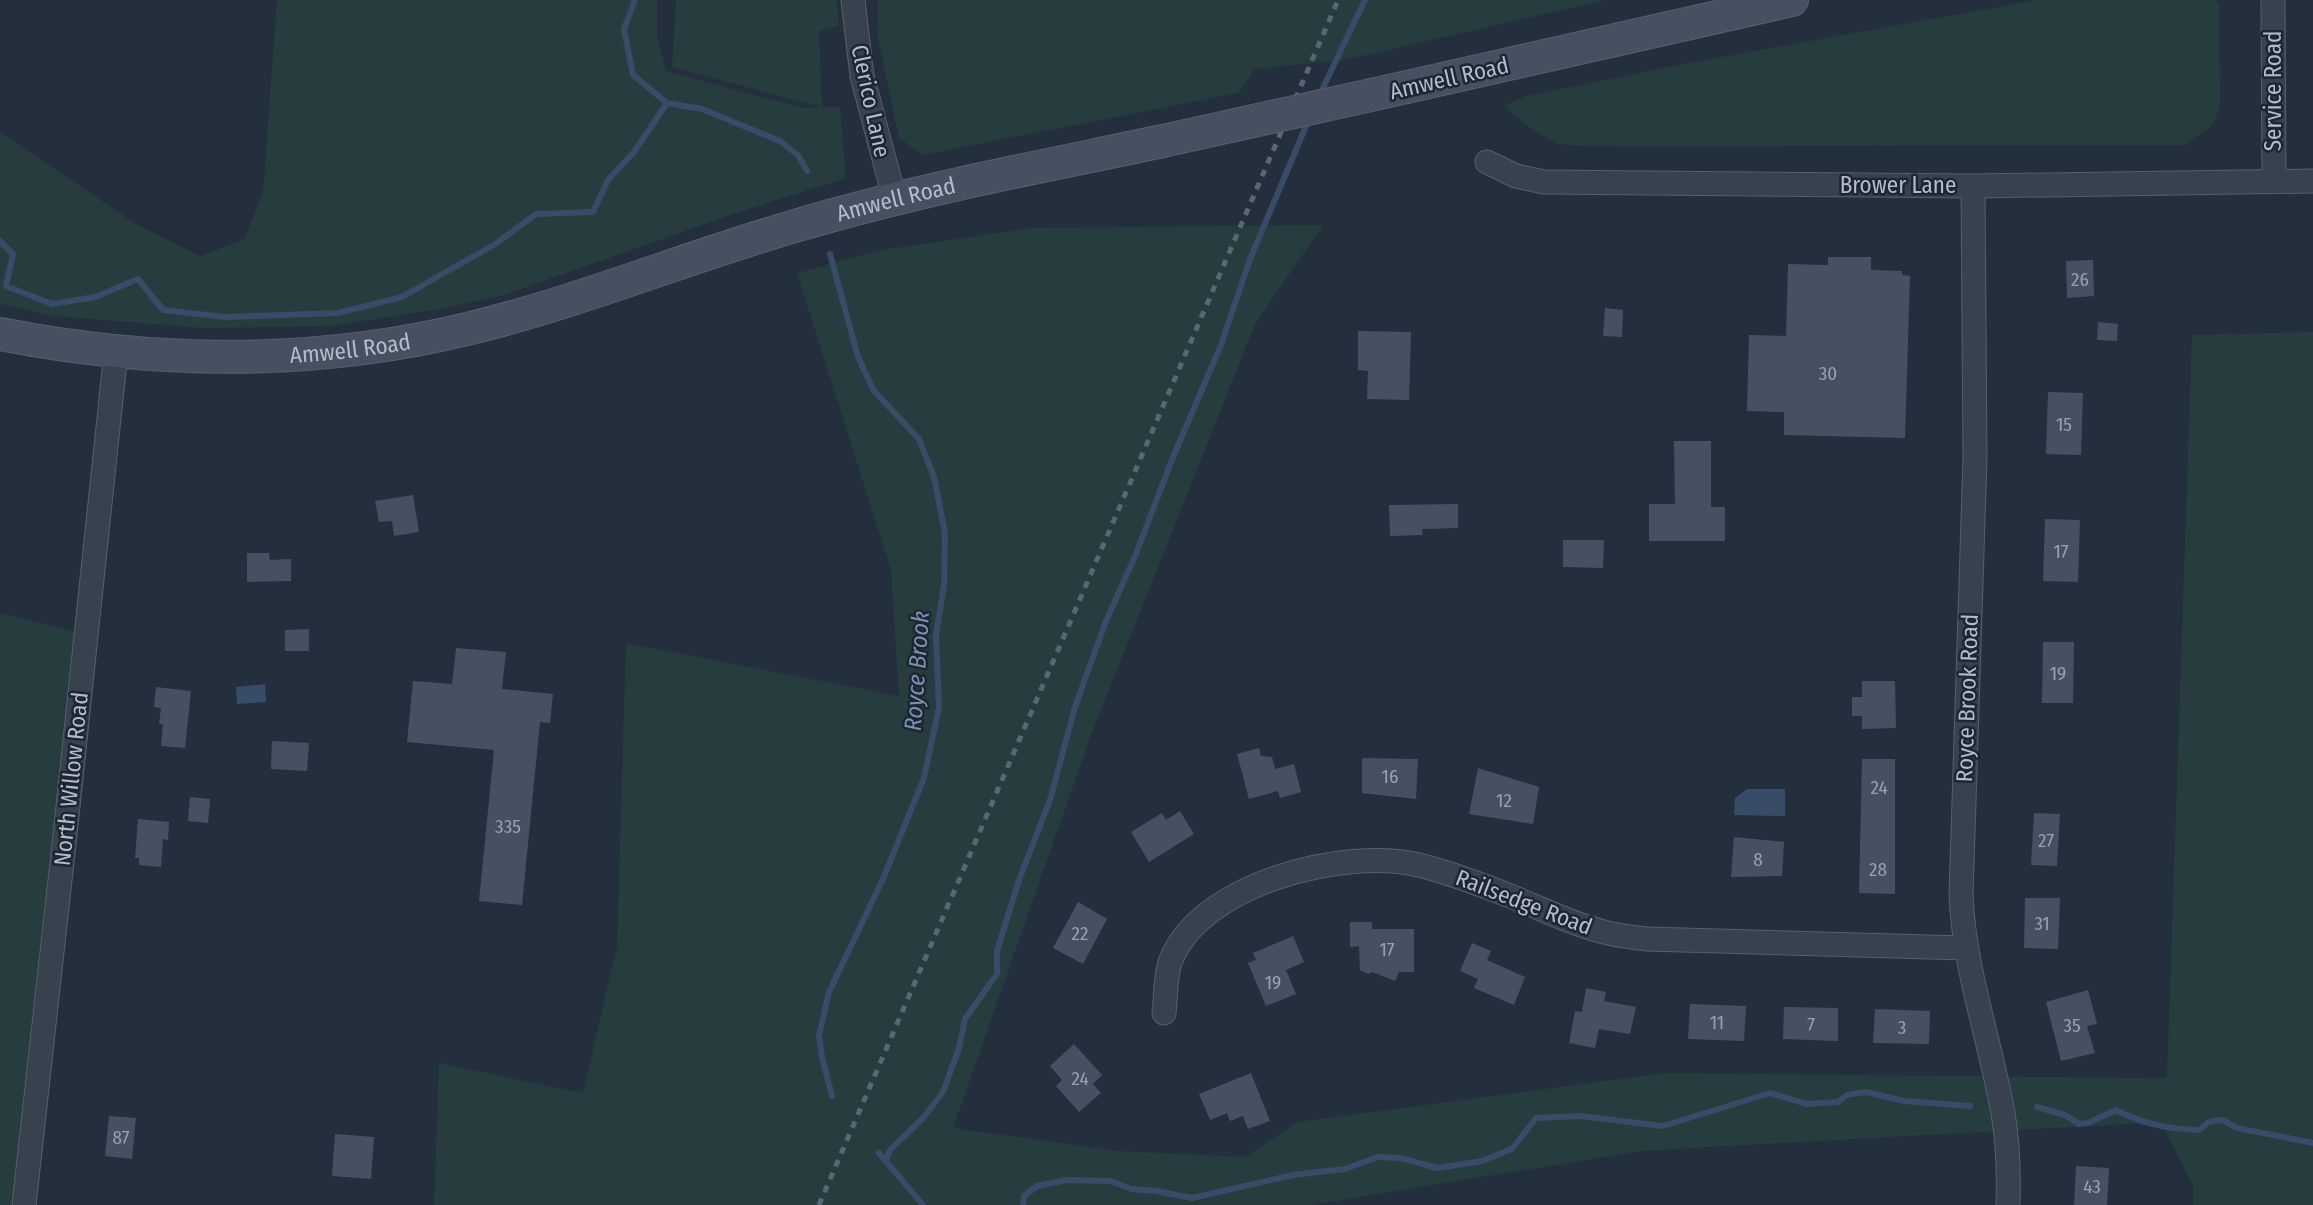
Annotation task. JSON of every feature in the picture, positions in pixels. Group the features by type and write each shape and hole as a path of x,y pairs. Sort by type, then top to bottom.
{"main road":[{"name":"Amwell Road","path":"0,334 116,352 211,358 264,356 400,343 519,316 781,230 895,200 1792,0"}],"street":[{"name":"Clerico Lane","path":"853,0 862,76 895,200"},
{"name":"Service Road","path":"2273,0 2274,181"},
{"name":"Brower Lane","path":"1488,162 1516,176 1544,182 1973,186 2313,181"},
{"name":"Royce Brook Road","path":"1973,186 1975,458 1961,895 1966,948 2003,1113 2009,1177 2008,1205"},
{"name":"North Willow Road","path":"23,1205 99,533 116,352"},
{"name":"Railsedge Road","path":"1164,1013 1171,961 1190,930 1217,908 1251,887 1293,871 1329,864 1371,861 1416,864 1457,876 1604,933 1646,939 1966,948"}],"green space":[{"path":"277,0 657,0 657,35 666,71 802,108 821,107 672,67 676,0 837,0 839,26 819,31 822,107 840,107 846,178 736,213 504,295 446,308 331,326 204,328 53,316 0,304 0,132 136,224 200,256 244,240 263,192"},
{"path":"878,0 1606,0 1344,60 1255,69 1238,93 923,155 899,138 877,34"},
{"path":"2037,0 2216,0 2219,4 2220,107 2213,124 2187,145 1586,146 1556,144 1525,124 1504,106 1526,96 1688,63"},
{"path":"1323,225 1255,324 1091,735 953,1128 1120,1151 1245,1157 1297,1122 1665,1073 2167,1078 2192,335 2313,332 2313,1205 2193,1205 2193,1186 2161,1122 1641,1151 1311,1205 434,1205 439,1063 583,1093 617,946 626,643 899,696 891,570 797,273 881,250 1031,228"},
{"path":"0,613 76,632 21,1205 0,1205"}],"water":[{"path":"265,684 266,702 237,704 236,687"},
{"path":"1747,789 1785,789 1785,816 1734,815 1735,798"}],"building":[{"path":"1828,257 1871,257 1871,270 1902,271 1902,275 1910,276 1905,438 1784,435 1784,412 1747,411 1749,335 1786,336 1788,264 1828,265"},
{"path":"2093,260 2094,296 2067,298 2066,261"},
{"path":"1605,308 1623,310 1622,337 1603,336"},
{"path":"2098,322 2118,324 2117,341 2097,340"},
{"path":"1358,331 1411,332 1409,400 1367,399 1368,371 1358,370"},
{"path":"2048,392 2083,393 2081,455 2046,454"},
{"path":"1674,441 1711,441 1711,507 1725,507 1725,541 1649,541 1649,504 1675,504"},
{"path":"413,495 419,532 394,536 392,521 379,522 375,501"},
{"path":"1458,504 1458,528 1422,529 1423,535 1390,536 1389,505"},
{"path":"2045,519 2080,520 2078,582 2043,581"},
{"path":"1563,540 1604,540 1603,568 1563,567"},
{"path":"247,553 269,553 270,560 291,559 291,581 247,582"},
{"path":"309,629 309,651 285,651 285,630"},
{"path":"2043,642 2074,642 2073,703 2042,703"},
{"path":"456,648 506,652 502,689 553,694 550,723 540,722 522,905 479,901 494,750 407,742 413,681 452,684"},
{"path":"1862,681 1895,681 1896,728 1862,729 1862,716 1852,716 1852,697 1862,697"},
{"path":"156,687 191,691 185,748 161,746 163,724 159,724 161,708 154,707"},
{"path":"272,741 309,743 307,771 271,769"},
{"path":"1259,748 1261,756 1272,757 1275,769 1294,764 1301,792 1280,798 1278,791 1249,799 1237,754"},
{"path":"1362,758 1418,759 1416,799 1362,793"},
{"path":"1862,759 1895,759 1895,894 1859,893"},
{"path":"1478,768 1539,787 1533,824 1469,814"},
{"path":"190,797 210,799 208,823 188,821"},
{"path":"1180,811 1194,834 1149,862 1131,832 1162,813 1166,820"},
{"path":"2034,813 2060,814 2057,866 2031,865"},
{"path":"138,819 169,822 168,840 163,839 161,867 139,865 139,858 135,858"},
{"path":"1734,837 1784,842 1782,876 1731,877"},
{"path":"2025,898 2060,898 2058,949 2024,948"},
{"path":"1078,902 1107,919 1083,964 1053,948"},
{"path":"1350,922 1372,922 1372,929 1414,929 1414,972 1399,972 1395,981 1360,970 1359,946 1350,947"},
{"path":"1293,936 1304,962 1286,970 1296,994 1266,1006 1248,963 1256,960 1253,953"},
{"path":"1472,943 1491,951 1487,960 1525,977 1514,1005 1474,988 1478,979 1460,971"},
{"path":"1586,988 1606,992 1604,1001 1636,1007 1630,1034 1599,1029 1595,1048 1569,1043 1575,1011 1582,1012"},
{"path":"2088,990 2097,1024 2087,1026 2095,1053 2061,1061 2046,1002"},
{"path":"1690,1004 1746,1006 1744,1041 1688,1039"},
{"path":"1784,1007 1838,1008 1838,1041 1783,1039"},
{"path":"1875,1009 1930,1011 1929,1044 1873,1043"},
{"path":"1074,1044 1102,1075 1093,1084 1101,1093 1079,1112 1056,1086 1062,1080 1050,1066"},
{"path":"1251,1073 1270,1121 1248,1129 1243,1116 1230,1121 1227,1113 1210,1120 1199,1094"},
{"path":"109,1116 136,1118 132,1159 105,1156"},
{"path":"335,1134 374,1137 371,1179 332,1176"},
{"path":"2076,1166 2109,1168 2107,1205 2074,1205"}],"waterway":[{"name":"Royce Brook","path":"635,0 624,29 633,75 667,103 702,109 780,141 798,155 807,171"},
{"path":"1319,96 1365,0"},
{"path":"0,241 13,254 6,286 52,304 95,297 138,279 163,310 225,317 338,313 402,297 497,243 536,214 593,212 608,180 634,152 667,103"},
{"path":"886,1161 890,1150 924,1117 943,1092 959,1048 965,1019 997,974 997,951 1019,880 1050,800 1075,707 1106,621 1221,345 1250,259 1309,119"},
{"name":"Royce Brook","path":"830,254 858,357 874,391 919,439 934,477 945,533 944,585 936,635 939,707 924,778 883,879 829,992 819,1035 832,1096"},
{"path":"1023,1205 1024,1196 1037,1186 1067,1180 1111,1181 1131,1189 1192,1198 1293,1175 1345,1169 1377,1157 1401,1158 1437,1168 1482,1161 1512,1149 1536,1118 1580,1116 1663,1126 1770,1093 1807,1104 1838,1102 1847,1095 1866,1092 1904,1101 1970,1106"},
{"path":"2037,1107 2065,1115 2079,1124 2088,1123 2116,1110 2166,1127 2199,1130 2209,1122 2223,1120 2237,1128 2313,1143"},
{"name":"Royce Brook","path":"879,1153 923,1205"}],"railway":[{"path":"819,1205 1338,0"}]}
